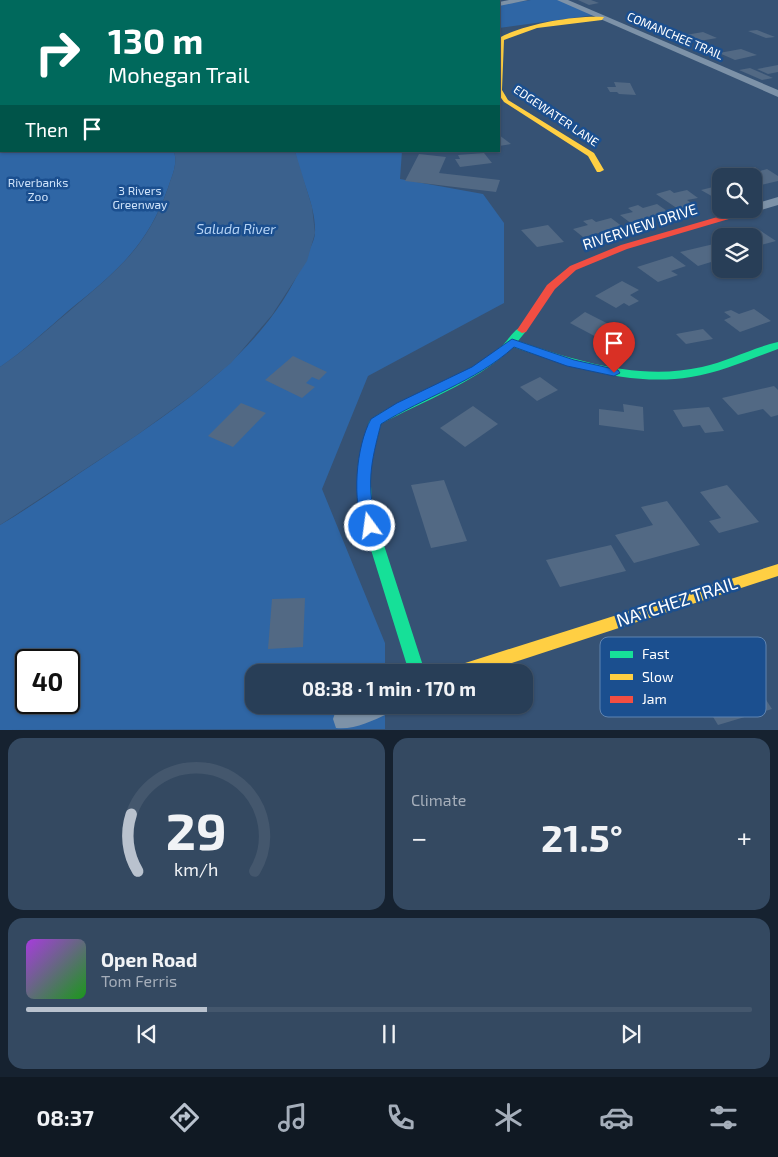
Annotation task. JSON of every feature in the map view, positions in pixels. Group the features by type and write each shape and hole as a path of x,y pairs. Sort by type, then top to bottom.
{"street":[{"path":"500,4 524,0"},
{"name":"COMANCHEE TRAIL","path":"561,0 778,94"},
{"name":"EDGEWATER LANE","path":"500,64 501,39 504,36 514,32 602,18"},
{"name":"EDGEWATER LANE","path":"500,92 506,100 591,155 600,170"},
{"name":"RIVERVIEW DRIVE","path":"762,206 778,201"},
{"name":"RIVERVIEW DRIVE","path":"414,664 365,508 364,464 375,422 401,406 476,370 498,355 512,343 528,322 540,298 572,268 606,253 723,218"},
{"path":"512,343 571,363 614,373 660,376 698,371 746,357 778,344"},
{"name":"NATCHEZ TRAIL","path":"487,664 778,570"},
{"path":"346,719 357,714"}],"green space":[{"path":"531,0 563,0 595,15 500,28 500,5"},
{"path":"0,152 174,152 175,165 168,188 160,209 140,243 115,271 27,347 0,367"},
{"path":"295,152 402,152 400,179 483,194 504,223 504,303 368,376 322,489 385,643 385,664 245,664 245,714 385,714 385,729 0,730 0,525 158,420 217,375 244,349 268,322 288,292 315,235 313,212"}],"water":[{"name":"Saluda River","path":"174,152 295,152 312,207 315,233 307,261 272,315 231,363 191,396 137,435 0,525 0,367 26,348 127,259 150,228 159,210 173,174"}],"building":[{"path":"578,0 591,0 599,3 589,5"},
{"path":"757,30 775,37 766,38 748,31"},
{"path":"703,32 717,38 688,43 674,37"},
{"path":"741,49 757,55 735,60 719,53"},
{"path":"778,65 778,72 768,74 757,69"},
{"path":"750,68 773,78 762,80 739,70"},
{"path":"614,82 630,83 636,95 610,92 607,87 616,87"},
{"path":"500,136 511,144 500,146"},
{"path":"484,153 492,163 460,167 455,159 460,159 458,155"},
{"path":"419,154 446,157 439,173 500,180 496,192 405,181"},
{"path":"767,169 778,176 778,181 762,185 762,170"},
{"path":"712,187 712,196 701,190"},
{"path":"670,190 674,193 687,190 698,198 687,200 694,205 678,209 656,194"},
{"path":"657,204 670,213 632,224 620,215 633,212 628,208 638,205 643,208"},
{"path":"611,218 623,227 583,237 573,229 588,225 583,221 592,219 596,222"},
{"path":"548,225 564,242 537,247 521,230"},
{"path":"762,232 776,241 762,245"},
{"path":"712,244 712,262 698,266 680,252"},
{"path":"672,256 686,266 671,271 678,275 658,282 637,267"},
{"path":"622,281 639,290 630,295 639,301 629,306 624,303 616,308 595,296"},
{"path":"754,309 771,321 740,332 724,320 731,317 724,312 731,310 739,314"},
{"path":"585,312 632,336 617,348 570,323"},
{"path":"703,329 713,339 686,344 676,334"},
{"path":"293,356 327,372 319,380 312,377 306,383 315,387 302,398 265,380"},
{"path":"540,377 558,390 537,401 520,387"},
{"path":"774,386 778,390 778,415 771,417 763,409 738,415 722,398"},
{"path":"241,403 266,413 233,447 208,436"},
{"path":"623,404 643,407 644,431 599,425 599,409 624,412"},
{"path":"473,406 498,424 465,447 440,428"},
{"path":"709,407 724,431 705,433 700,425 683,427 673,410"},
{"path":"444,480 467,541 431,548 411,485"},
{"path":"727,485 759,522 719,533 709,521 721,518 700,492"},
{"path":"667,501 700,545 634,563 615,535 653,525 641,507"},
{"path":"611,545 626,571 560,587 546,560"},
{"path":"305,598 303,647 268,649 272,599"},
{"path":"766,700 772,709 766,711"},
{"path":"713,717 745,717 718,725"}],"traffic: fast":[{"path":"414,664 365,508 364,464 375,422 474,372 492,360 522,330"},
{"path":"512,343 578,364 645,376 668,376 702,371 778,345"}],"traffic: slow":[{"path":"500,64 501,39 512,33 537,26 602,18"},
{"path":"500,92 506,101 591,155 600,170"},
{"path":"487,664 778,570"}],"traffic: jam":[{"path":"522,330 551,287 573,268 624,247 722,218"}],"route":[{"path":"370,526 365,508 364,464 375,422 401,406 476,370 512,343 571,363 614,373"}],"park label":[{"name":"Riverbanks Zoo","path":"38,190"},
{"name":"3 Rivers Greenway","path":"140,198"}]}
